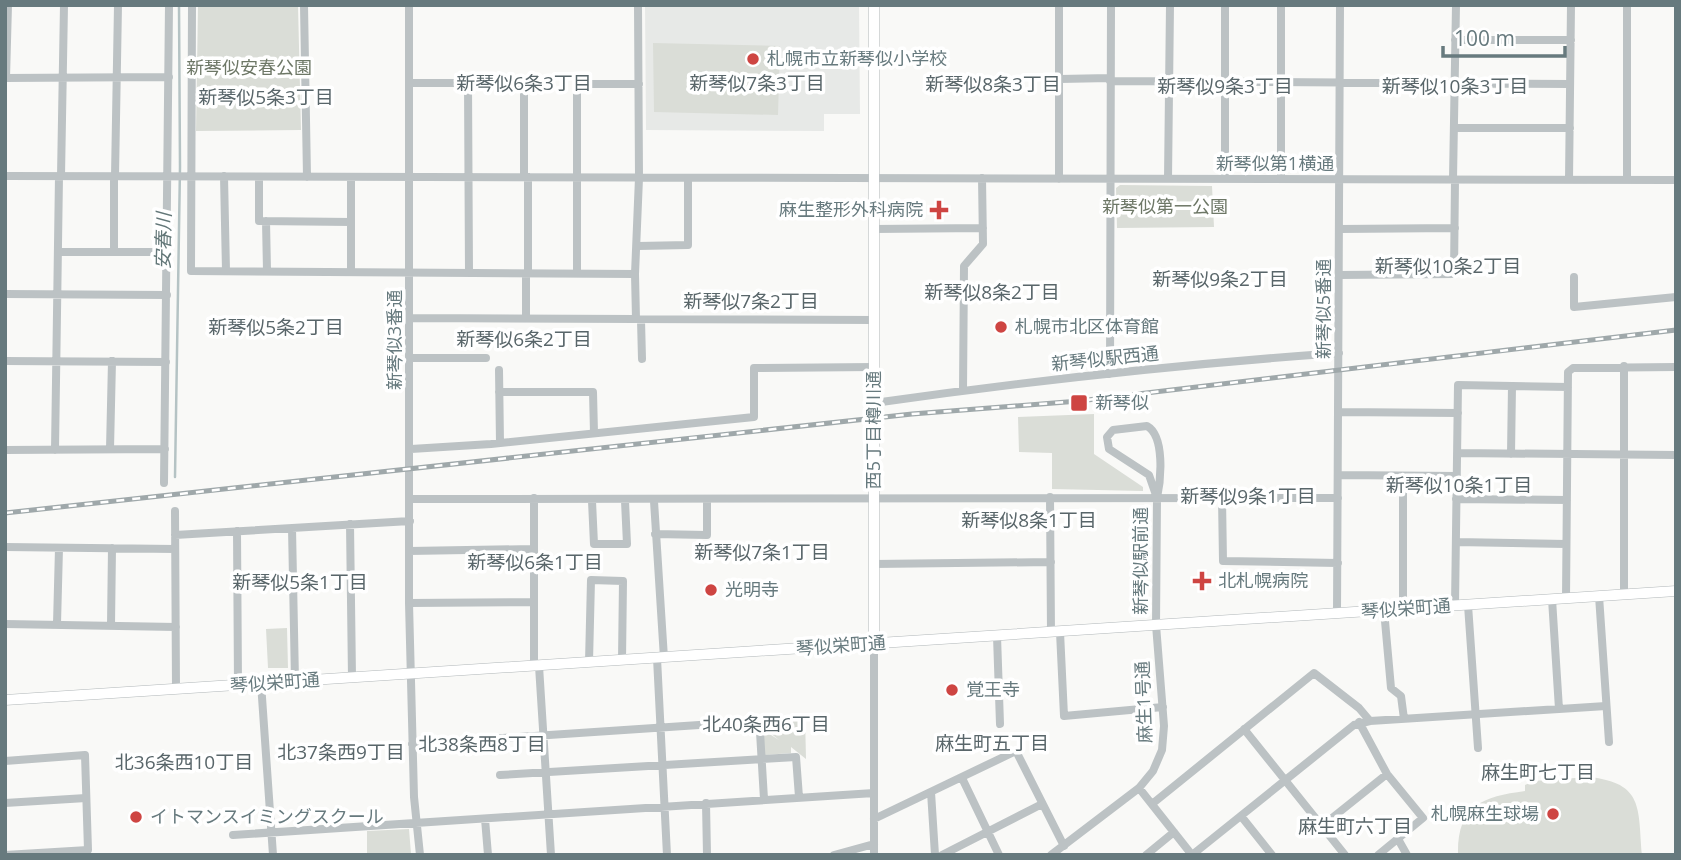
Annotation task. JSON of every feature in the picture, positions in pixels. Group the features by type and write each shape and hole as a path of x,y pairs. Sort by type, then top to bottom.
{"main road":[{"name":"西5丁目樽川通","path":"874,5 874,644"},
{"name":"琴似栄町通","path":"5,700 1676,591"}],"street":[{"path":"8,5 6,78 169,77"},
{"path":"55,450 64,5"},
{"path":"114,251 118,5"},
{"path":"164,483 171,176 169,5"},
{"path":"192,5 189,176 191,271 635,274"},
{"path":"303,5 307,177"},
{"name":"新琴似3番通","path":"409,5 409,603 412,744 420,855"},
{"path":"638,5 639,178 635,274 642,359"},
{"path":"1059,5 1059,179"},
{"path":"1110,374 1111,5"},
{"path":"1168,179 1170,5"},
{"path":"1225,5 1225,179"},
{"path":"1281,5 1281,180"},
{"name":"新琴似5番通","path":"1337,614 1340,5"},
{"path":"1339,275 1454,274 1455,5"},
{"path":"1569,180 1571,5"},
{"path":"1627,180 1628,5"},
{"path":"1455,40 1571,40"},
{"path":"1060,79 1340,84 1570,84"},
{"path":"410,83 524,83 526,318"},
{"path":"468,83 469,273"},
{"path":"577,273 577,84 639,84"},
{"path":"1454,128 1570,128"},
{"name":"新琴似第1横通","path":"5,176 1676,180"},
{"path":"224,176 226,271"},
{"path":"259,177 260,221 351,222"},
{"path":"351,177 351,271"},
{"path":"638,246 688,245 688,178"},
{"path":"963,390 964,266 983,244 982,178"},
{"path":"266,221 267,271"},
{"path":"1340,229 1455,228"},
{"path":"874,229 983,229"},
{"path":"58,252 168,252"},
{"path":"1574,276 1574,307 1676,297"},
{"path":"5,294 167,295"},
{"path":"410,318 874,320"},
{"name":"新琴似駅西通","path":"874,403 963,390 1238,360 1339,353"},
{"path":"410,358 486,358"},
{"path":"5,360 166,362"},
{"path":"110,449 112,361"},
{"path":"1624,366 1624,594"},
{"path":"1566,598 1568,372 1573,368 1676,367"},
{"path":"411,449 500,443 754,417 754,368 874,368"},
{"path":"499,370 500,443"},
{"path":"1455,606 1458,385 1567,387"},
{"path":"1511,454 1512,386"},
{"path":"499,392 593,392 594,433"},
{"path":"1339,412 1458,413"},
{"path":"1139,469 1149,468 1158,456 1156,436 1151,428 1143,426 1113,430 1107,437 1109,449 1152,479 1157,498"},
{"path":"5,450 165,449"},
{"path":"1457,453 1676,455"},
{"name":"新琴似駅前通","path":"1156,625 1157,498 1160,482 1158,456"},
{"path":"1339,475 1457,477"},
{"path":"1403,476 1404,609"},
{"path":"411,499 654,501 874,497 1338,498"},
{"path":"1050,497 1055,632 1064,716 1163,707"},
{"path":"534,498 533,602 550,854"},
{"path":"1222,498 1223,561 1338,562"},
{"path":"1457,499 1567,500"},
{"path":"655,534 707,535 708,500"},
{"path":"592,501 594,544 627,544 625,501"},
{"path":"654,501 660,729 667,855"},
{"path":"175,511 176,689"},
{"path":"175,535 410,521"},
{"path":"350,524 352,678"},
{"path":"292,528 295,681"},
{"path":"237,531 238,685"},
{"path":"1456,541 1566,544"},
{"path":"5,547 175,549"},
{"path":"57,624 59,548"},
{"path":"111,625 112,548"},
{"path":"409,551 533,549"},
{"path":"874,564 1052,562"},
{"path":"589,663 591,580 623,581 622,660"},
{"path":"1599,596 1609,742"},
{"path":"1552,599 1559,709"},
{"path":"409,603 533,602"},
{"path":"1468,605 1478,748"},
{"path":"1384,610 1391,688 1401,696 1404,719"},
{"path":"5,624 176,627"},
{"name":"麻生1号通","path":"1051,855 1139,788 1153,771 1162,750 1163,707 1156,625"},
{"path":"997,636 1000,723"},
{"name":"西5丁目樽川通","path":"874,644 874,855"},
{"path":"1152,804 1314,673 1359,708 1370,721"},
{"path":"261,683 273,855"},
{"path":"1139,788 1192,855 1359,722 1606,706"},
{"path":"412,744 744,722 760,732 764,799"},
{"path":"1359,722 1387,774 1423,818 1378,855"},
{"path":"1244,729 1345,855"},
{"path":"874,819 1016,751 1064,846"},
{"path":"5,761 85,755 88,850 77,853 5,855"},
{"path":"500,775 796,757 799,797"},
{"path":"1322,826 1387,774"},
{"path":"962,778 999,855"},
{"path":"931,792 935,855"},
{"path":"233,835 874,793"},
{"path":"5,803 86,798"},
{"path":"706,803 708,855"},
{"path":"942,855 1042,804"},
{"path":"1241,816 1272,855"},
{"path":"485,819 488,855"},
{"path":"1146,855 1174,832"},
{"path":"1398,839 1407,855"},
{"path":"834,855 874,844"}],"shaded area":[{"name":"札幌市立新琴似小学校","path":"645,5 859,5 860,114 824,114 824,131 646,130"}],"green space":[{"name":"新琴似安春公園","path":"198,5 298,5 301,130 196,131"},
{"path":"653,43 780,46 778,115 654,112"},
{"name":"新琴似第一公園","path":"1120,185 1212,186 1214,227 1117,228 1116,188"},
{"path":"1094,414 1094,454 1143,487 1143,491 1052,489 1052,453 1019,452 1018,417"},
{"path":"287,628 288,668 268,668 266,629"},
{"path":"805,716 806,759 791,747 791,753 764,755 763,730 779,740 765,729 778,718"},
{"name":"札幌麻生球場","path":"1589,777 1607,780 1629,792 1638,811 1642,855 1458,855 1462,825 1475,806 1496,796 1525,791 1525,785 1534,781"},
{"path":"409,829 411,854 367,855 367,831"}],"waterway":[{"name":"安春川","path":"175,477 180,167 179,5"}],"railway":[{"path":"5,513 912,414 1079,401 1676,330"}],"place":[{"name":"札幌市立新琴似小学校","path":"753,59"},
{"name":"麻生整形外科病院","path":"939,210"},
{"name":"札幌市北区体育館","path":"1001,327"},
{"name":"新琴似","path":"1079,403"},
{"name":"北札幌病院","path":"1202,581"},
{"name":"光明寺","path":"711,590"},
{"name":"覚王寺","path":"952,690"},
{"name":"札幌麻生球場","path":"1553,814"},
{"name":"イトマンスイミングスクール","path":"136,817"}],"district":[{"name":"新琴似6条3丁目","path":"524,83"},
{"name":"新琴似7条3丁目","path":"757,83"},
{"name":"新琴似8条3丁目","path":"993,84"},
{"name":"新琴似9条3丁目","path":"1225,86"},
{"name":"新琴似10条3丁目","path":"1455,86"},
{"name":"新琴似5条3丁目","path":"266,97"},
{"name":"新琴似10条2丁目","path":"1448,266"},
{"name":"新琴似9条2丁目","path":"1220,279"},
{"name":"新琴似8条2丁目","path":"992,292"},
{"name":"新琴似7条2丁目","path":"751,301"},
{"name":"新琴似5条2丁目","path":"276,327"},
{"name":"新琴似6条2丁目","path":"524,339"},
{"name":"新琴似10条1丁目","path":"1459,485"},
{"name":"新琴似9条1丁目","path":"1248,496"},
{"name":"新琴似8条1丁目","path":"1029,520"},
{"name":"新琴似7条1丁目","path":"762,552"},
{"name":"新琴似6条1丁目","path":"535,562"},
{"name":"新琴似5条1丁目","path":"300,582"},
{"name":"北40条西6丁目","path":"766,724"},
{"name":"麻生町五丁目","path":"992,743"},
{"name":"北38条西8丁目","path":"482,744"},
{"name":"北37条西9丁目","path":"341,752"},
{"name":"北36条西10丁目","path":"184,762"},
{"name":"麻生町七丁目","path":"1538,772"},
{"name":"麻生町六丁目","path":"1355,826"}]}
